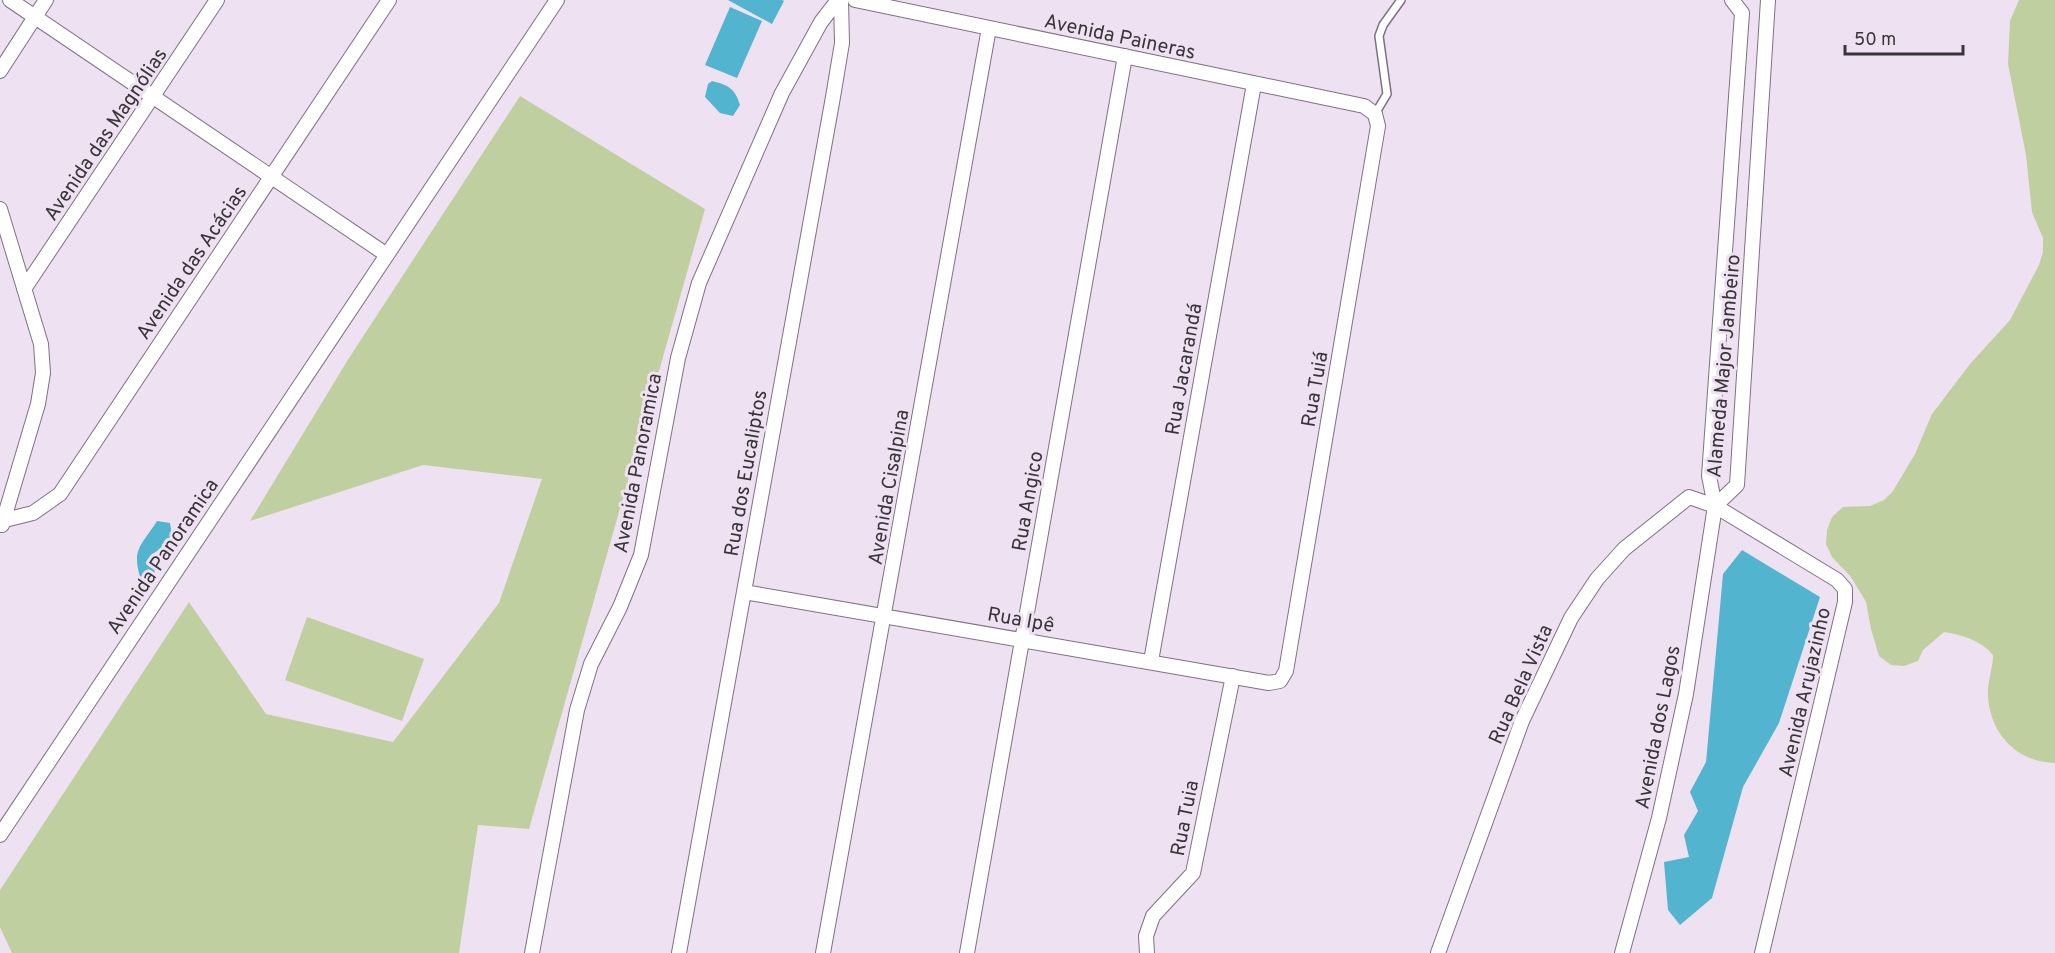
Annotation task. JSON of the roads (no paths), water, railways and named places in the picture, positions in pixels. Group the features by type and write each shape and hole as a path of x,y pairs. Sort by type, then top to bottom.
{"street":[{"path":"10,0 387,255"},
{"path":"0,71 46,0"},
{"name":"Avenida das Magnólias","path":"24,289 217,0"},
{"name":"Avenida das Acácias","path":"2,524 33,513 60,494 388,0"},
{"name":"Avenida Panoramica","path":"0,835 557,0"},
{"name":"Avenida Panoramica","path":"532,953 577,710 591,664 641,555 678,358 699,283 783,93 821,22 839,0"},
{"name":"Rua dos Eucaliptos","path":"679,953 835,86 842,43 839,0"},
{"name":"Avenida Paineras","path":"855,0 1364,106 1375,114"},
{"name":"Alameda Major Jambeiro","path":"1715,506 1709,476 1742,13 1732,0"},
{"name":"Alameda Major Jambeiro","path":"1715,506 1737,485 1768,0"},
{"name":"Avenida Cisalpina","path":"823,953 989,28"},
{"name":"Rua Angico","path":"967,953 1125,56"},
{"name":"Rua Jacarandá","path":"1150,661 1254,84"},
{"path":"1736,109 1761,111"},
{"name":"Rua Tuiá","path":"1286,671 1378,126 1375,114"},
{"path":"0,209 41,344 43,373 38,404 2,524"},
{"name":"Rua Bela Vista","path":"1438,953 1522,721 1570,618 1597,579 1624,549 1687,498 1691,497 1715,506"},
{"name":"Avenida dos Lagos","path":"1622,953 1659,818 1686,694 1715,506"},
{"name":"Avenida Arujazinho","path":"1715,506 1837,580 1845,589 1845,602 1762,953"},
{"name":"Rua Ipê","path":"744,592 1269,683 1280,681 1286,671"},
{"name":"Rua Tuia","path":"1147,953 1146,936 1153,916 1184,886 1193,873 1233,676"}],"lane":[{"path":"1375,114 1387,94 1379,36 1383,26 1401,0"}],"water":[{"path":"728,0 782,0 784,1 772,24"},
{"path":"730,7 762,21 737,78 705,65"},
{"path":"712,81 727,86 736,95 740,105 733,116 720,113 705,97 708,84"},
{"path":"157,521 170,523 172,535 163,547 151,555 155,573 142,583 137,556 141,544"},
{"path":"1742,550 1820,597 1779,723 1743,787 1712,898 1680,925 1668,910 1664,862 1689,857 1684,835 1698,811 1690,792 1706,762 1723,574"}]}
